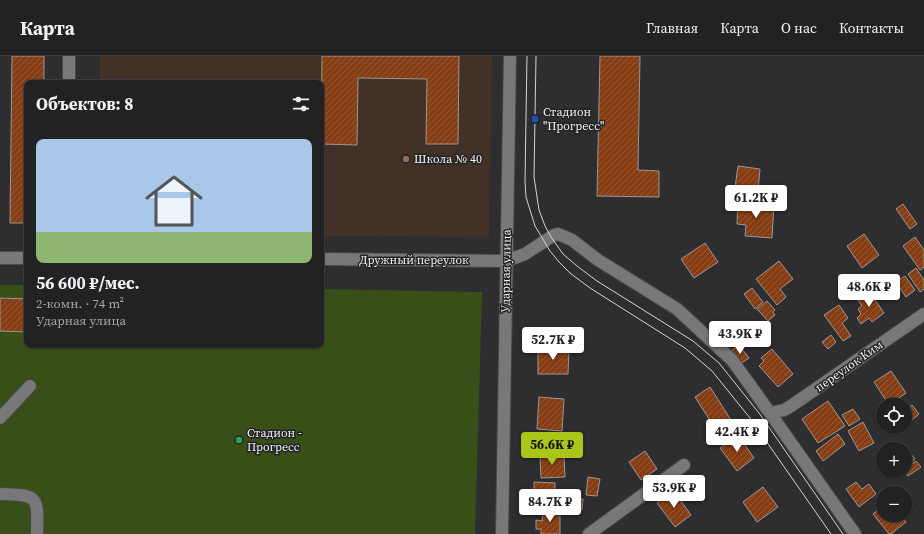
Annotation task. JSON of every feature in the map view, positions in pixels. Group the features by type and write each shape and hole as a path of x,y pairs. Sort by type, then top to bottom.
{"street":[{"path":"69,56 69,80"},
{"name":"Ударная улица","path":"502,534 510,56"},
{"name":"Дружный переулок","path":"324,259 506,260 525,254 554,235 558,234 572,240 598,260 677,309 732,360 854,534"},
{"path":"0,258 24,258"},
{"name":"переулок Ким","path":"770,413 784,410 791,406 924,314"},
{"path":"0,418 30,386"},
{"path":"592,533 684,465"},
{"path":"0,494 25,494 34,499 38,508 37,534"}],"shaded area":[{"name":"Школа № 40","path":"100,56 492,56 489,237 324,236 324,80 100,80"}],"green space":[{"name":"Стадион - Прогресс","path":"0,285 24,285 24,348 324,348 324,289 482,292 475,534 0,534"}],"building":[{"path":"12,56 44,56 44,80 24,80 24,223 10,223"},
{"path":"322,56 459,56 458,144 426,144 427,79 358,78 357,145 324,144 324,80 322,80"},
{"path":"600,56 640,56 638,170 659,171 659,197 597,196"},
{"path":"738,166 760,169 758,190 735,188"},
{"path":"738,202 774,204 772,238 745,236 746,225 737,224"},
{"path":"903,204 917,224 910,229 896,209"},
{"path":"864,234 879,255 862,268 847,246"},
{"path":"915,237 924,250 924,267 920,270 903,246"},
{"path":"705,243 718,262 694,278 681,259"},
{"path":"779,261 793,279 780,289 786,297 777,305 756,279"},
{"path":"916,268 924,280 924,289 920,292 908,274"},
{"path":"905,276 915,290 906,297 896,282"},
{"path":"752,288 763,302 755,309 744,294"},
{"path":"869,291 884,313 872,322 869,318 861,324 857,318 861,314 858,309 862,306 857,299"},
{"path":"0,298 24,299 24,332 0,331"},
{"path":"767,301 775,310 773,312 775,315 768,321 757,309"},
{"path":"839,305 848,318 842,323 851,336 843,341 824,315"},
{"path":"831,335 836,342 828,349 822,342"},
{"path":"739,345 749,358 740,364 731,351"},
{"path":"538,348 569,349 568,374 538,374"},
{"path":"772,349 793,374 778,387 759,366 764,361 761,358"},
{"path":"891,371 906,393 899,398 884,398 874,382"},
{"path":"710,387 731,420 716,430 695,397"},
{"path":"539,397 564,399 562,431 537,429"},
{"path":"828,401 845,426 818,443 802,419"},
{"path":"912,405 919,414 912,420"},
{"path":"853,409 860,419 849,426 842,415"},
{"path":"863,422 874,443 859,451 848,431"},
{"path":"838,434 845,444 823,461 816,451"},
{"path":"738,435 754,458 737,471 720,448"},
{"path":"645,451 657,469 641,480 629,462"},
{"path":"564,455 565,477 541,478 540,456"},
{"path":"916,461 921,467 912,473 912,464"},
{"path":"588,477 600,479 597,496 586,495"},
{"path":"534,482 555,483 555,493 534,492"},
{"path":"856,482 862,489 869,484 876,494 859,507 846,489"},
{"path":"763,487 778,507 757,522 743,502"},
{"path":"674,491 691,515 675,527 657,503"},
{"path":"535,497 558,497 558,510 535,510"},
{"path":"568,498 583,499 582,510 568,508"},
{"path":"543,512 560,512 560,534 541,534 541,529 536,529 536,520 542,521"},
{"path":"879,522 906,522 891,534 889,534"}],"tram line":[{"path":"527,56 526,197 535,226 550,251 570,273 590,288 685,348 712,371 750,418 831,534"},
{"path":"536,56 534,177 539,210 551,237 563,254 577,266 597,281 693,341 719,363 759,413 843,534"}],"place":[{"name":"Стадион \"Прогресс\"","path":"535,119"},
{"name":"Школа № 40","path":"406,159"},
{"name":"Стадион - Прогресс","path":"239,440"}]}
